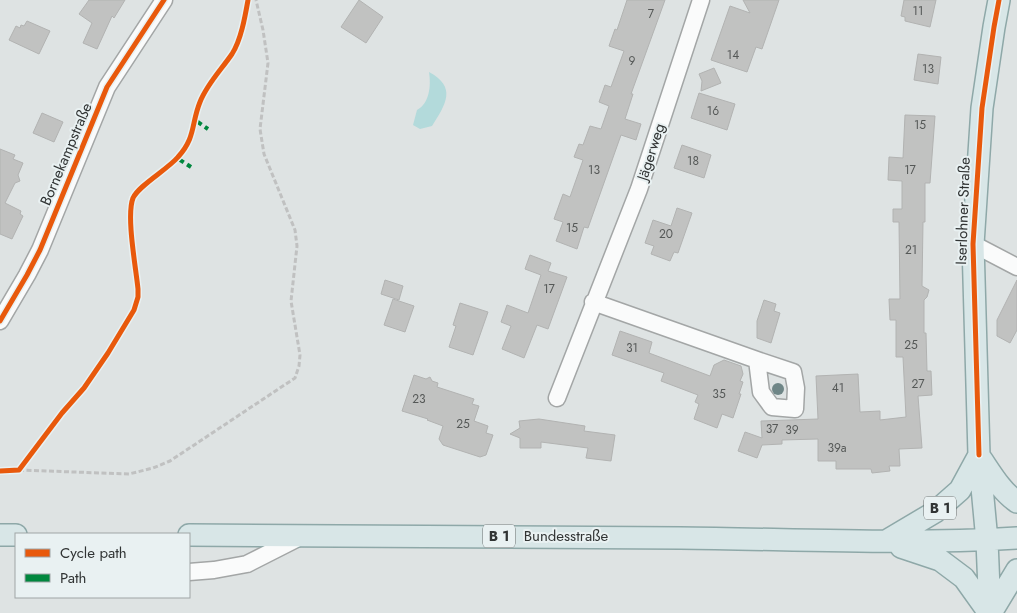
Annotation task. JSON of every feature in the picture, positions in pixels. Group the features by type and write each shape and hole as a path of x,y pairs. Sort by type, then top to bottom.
{"main road":[{"name":"Iserlohner Straße","path":"990,613 987,540 978,455 973,244 982,108 1000,0"},
{"path":"978,455 1009,496 1017,502"},
{"name":"B 1","path":"884,542 935,512 960,490 978,455"},
{"path":"0,535 15,535"},
{"name":"Bundesstraße","path":"190,535 590,536 884,542"},
{"name":"B 1","path":"884,542 1017,538"},
{"name":"B 1","path":"884,542 940,560 964,578 990,613"},
{"path":"990,613 1017,570"}],"street":[{"name":"Bornekampstraße","path":"0,322 28,275 40,250 107,87 164,0"},
{"name":"Jägerweg","path":"557,398 639,189 701,0"},
{"path":"973,244 1017,267"},
{"path":"594,302 757,360"},
{"path":"190,572 247,564 303,535"}],"path":[{"path":"10,470 129,474 152,468 170,461 295,378 300,355 292,301 297,246 295,230 264,154 260,129 268,63 256,0"},
{"path":"19,470 23,465"}],"shaded area":[{"path":"429,72 443,84 446,90 445,103 432,126 420,129 413,125 417,110 425,103 429,93"}],"building":[{"path":"89,0 125,0 114,18 112,16 97,49 83,43 92,23 79,14"},
{"path":"359,0 383,17 366,43 341,27"},
{"path":"627,0 665,0 631,94 633,94 625,119 641,124 636,140 621,135 588,228 584,227 577,249 556,241 563,222 554,219 563,194 570,197 583,160 574,157 579,144 583,145 590,126 601,129 609,106 599,102 605,85 611,87 624,51 609,46 615,29 617,30"},
{"path":"743,0 779,0 762,49 756,47 747,72 711,60 730,6 750,13"},
{"path":"904,0 936,0 930,27 905,21 905,17 901,16"},
{"path":"27,21 50,31 39,54 9,40 16,26 20,28"},
{"path":"918,54 941,57 938,84 914,80"},
{"path":"714,68 721,83 701,91 702,81 699,74"},
{"path":"699,93 735,104 727,130 691,118"},
{"path":"42,113 63,122 54,142 33,133"},
{"path":"905,115 935,116 930,183 925,183 922,286 929,290 924,300 924,333 926,333 927,371 931,371 932,395 918,396 922,448 899,449 900,466 889,466 890,471 872,473 871,469 836,469 836,461 818,461 818,439 782,440 782,444 762,445 757,458 738,451 745,432 762,438 761,421 818,419 816,376 858,374 860,412 880,411 880,420 906,417 903,357 896,357 896,320 890,320 889,299 900,299 899,222 893,222 893,209 902,209 902,181 888,180 889,157 903,158"},
{"path":"682,145 711,155 704,178 674,168"},
{"path":"0,149 15,155 13,159 23,163 18,175 20,181 15,183 5,203 21,211 20,214 23,216 12,239 0,234"},
{"path":"677,208 692,213 678,253 674,252 670,261 651,254 654,246 645,243 653,220 671,226"},
{"path":"530,255 551,263 548,271 567,277 548,329 537,325 524,358 502,349 511,326 501,322 507,305 528,313 541,275 525,269"},
{"path":"385,280 403,286 399,300 381,294"},
{"path":"1017,280 1017,330 1010,343 997,336 997,320"},
{"path":"393,299 414,306 405,332 384,325"},
{"path":"764,300 776,304 774,311 780,313 771,343 757,338 757,321"},
{"path":"460,303 488,312 473,355 449,347 456,326 453,325"},
{"path":"620,331 652,342 649,353 710,376 714,365 724,360 741,366 743,374 740,381 743,382 733,418 722,414 717,428 694,419 699,404 695,402 698,395 661,381 664,373 612,355"},
{"path":"414,375 426,379 430,377 432,381 438,383 437,387 474,399 472,404 479,406 474,421 488,426 486,433 493,435 486,455 480,457 443,445 439,439 443,426 402,411"},
{"path":"539,419 585,426 584,431 615,435 611,461 586,458 588,448 541,442 541,448 520,448 520,438 510,434 520,428 519,421"}],"marked path":[{"path":"195,120 208,129"},
{"path":"177,158 191,167"}],"cycle path":[{"path":"0,321 40,250 107,87 164,0"},
{"path":"0,471 19,470 62,413 84,388 134,310 138,289 131,229 133,198 141,188 173,162 184,150 203,95 232,54 238,42 248,0"},
{"path":"979,455 973,244 982,108 999,0"}]}
